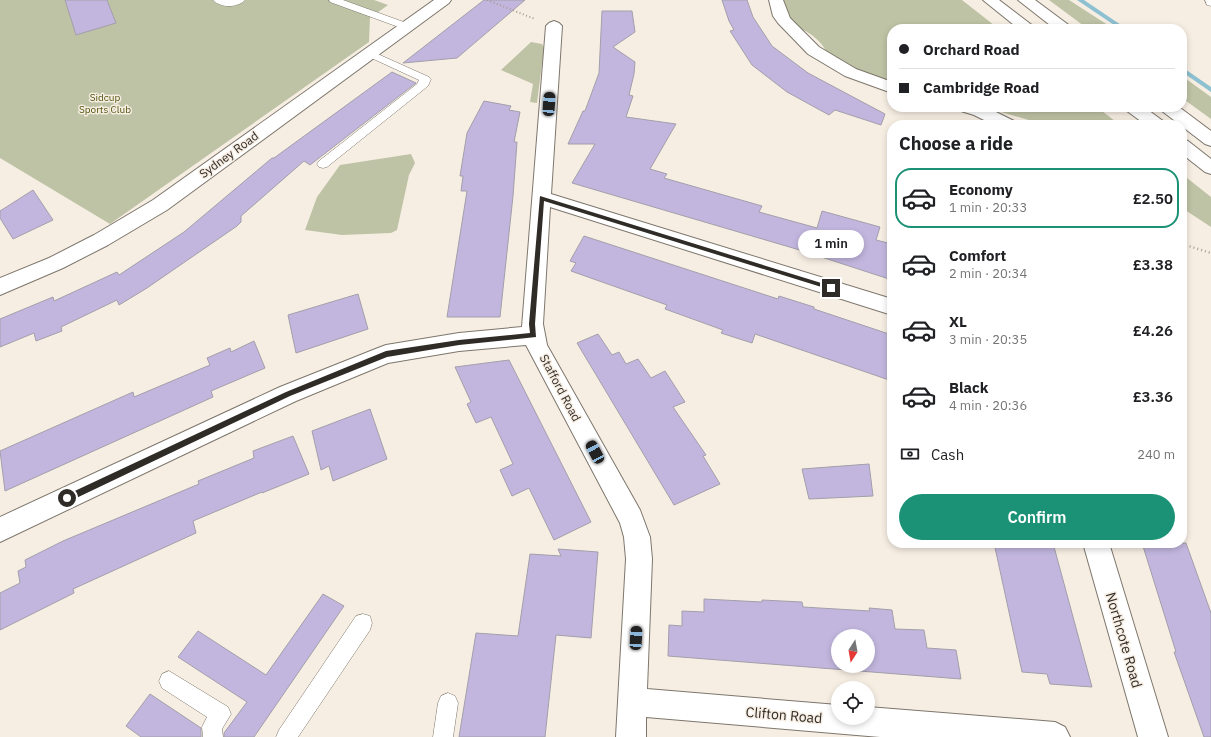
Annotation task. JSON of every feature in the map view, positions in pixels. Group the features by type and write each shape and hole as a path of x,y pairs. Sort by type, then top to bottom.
{"main road":[{"name":"Sydney Road","path":"0,287 56,263 100,240 160,205 444,0"},
{"path":"776,0 782,18 797,36 817,54 835,66 863,79 887,86"},
{"path":"990,0 1022,24"},
{"path":"1025,0 1058,24"},
{"name":"Stafford Road","path":"554,26 532,324 537,346 631,519 637,537 639,559 631,737"},
{"path":"982,112 998,120"},
{"path":"1139,112 1150,120"},
{"path":"1175,112 1185,120"},
{"path":"1187,122 1211,140"},
{"path":"1187,149 1211,168"},
{"path":"542,198 887,305"},
{"path":"0,530 288,394 386,354 459,342 534,335"},
{"name":"Northcote Road","path":"1097,548 1153,737"},
{"name":"Clifton Road","path":"633,702 1055,737"}],"lane":[{"path":"218,0 229,4 240,0"},
{"path":"334,0 408,27"},
{"path":"323,164 422,86 425,79 370,54"},
{"path":"286,737 362,623"},
{"path":"169,681 221,714 212,727 213,737"},
{"path":"443,737 448,703"}],"path":[{"path":"487,0 554,26"},
{"path":"1187,246 1211,254"}],"green space":[{"name":"Sidcup Sports Club","path":"0,0 374,0 388,5 370,18 369,42 110,224 0,158"},
{"path":"783,0 962,0 993,24 887,24 887,82 851,68 827,54 819,41 806,31 797,28 785,10"},
{"path":"1049,0 1069,0 1106,24 1081,24"},
{"path":"531,42 542,44 544,48 537,103 530,102 533,84 501,70"},
{"path":"1187,80 1211,97 1211,119 1187,102"},
{"path":"1001,112 1103,112 1114,120 1029,120"},
{"path":"411,154 415,163 409,175 397,230 391,233 342,235 305,230 317,197 340,165"},
{"path":"1187,178 1211,197 1211,227 1187,211"}],"building":[{"path":"65,0 107,0 116,23 76,35"},
{"path":"484,0 525,0 457,58 403,63"},
{"path":"722,0 747,0 753,17 772,46 808,73 885,114 881,125 835,110 829,115 787,92 752,65 730,31 734,30 729,21"},
{"path":"602,11 632,11 635,32 613,47 635,62 629,95 633,96 626,117 676,124 650,169 667,174 664,178 762,206 759,212 817,228 822,211 880,227 876,240 887,243 887,278 803,251 572,183 595,144 568,144 583,111 585,111 599,73"},
{"path":"392,72 416,83 310,165 304,161 241,216 241,222 237,226 147,288 119,305 117,300 61,327 62,331 36,341 34,333 0,347 0,319 53,297 54,301 117,272 119,275 184,232 272,158"},
{"path":"484,101 511,106 509,110 520,112 514,142 517,142 513,196 500,317 447,317 467,191 461,191 463,176 460,176 467,133"},
{"path":"33,190 53,220 13,239 0,218 0,211"},
{"path":"584,236 778,299 779,296 814,307 814,309 887,333 887,379 755,334 752,343 721,333 723,330 665,309 667,305 571,271 576,263 570,261"},
{"path":"358,294 368,329 296,353 288,315"},
{"path":"598,334 612,355 619,352 626,364 638,359 651,378 665,371 685,402 673,407 706,455 703,456 720,484 674,505 577,343"},
{"path":"254,341 265,368 211,391 213,397 5,491 0,451 133,392 134,397 210,365 207,358 230,348 231,352"},
{"path":"509,360 591,522 554,540 529,488 512,496 500,470 513,464 491,417 476,423 467,404 471,402 455,367"},
{"path":"370,409 387,459 333,481 329,466 321,470 312,431"},
{"path":"293,436 309,474 193,521 196,533 73,589 74,593 0,630 0,593 20,583 18,571 26,567 25,560 63,541 199,484 198,481 254,458 253,451"},
{"path":"869,464 873,496 809,499 802,469"},
{"path":"1187,546 1211,613 1211,737 1204,737 1174,652 1176,652 1144,548 1187,548"},
{"path":"995,548 1054,548 1092,687 1050,684 1047,674 1022,672"},
{"path":"558,549 598,552 591,638 556,635 545,737 459,737 476,633 518,636 530,554 561,556"},
{"path":"323,594 344,606 254,737 224,737 224,733 247,702 178,657 198,631 266,675"},
{"path":"704,599 762,602 762,600 802,602 803,607 870,611 869,608 892,610 895,629 924,630 927,648 956,650 961,679 875,672 875,629 831,629 831,669 668,656 669,625 682,626 682,611 704,612"},
{"path":"150,694 201,728 201,737 141,737 126,726"}],"waterway":[{"path":"1080,0 1116,24"},
{"path":"1187,73 1211,90"}],"route":[{"path":"67,498 288,394 386,354 459,342 534,335 532,324 542,198 831,288"}]}
